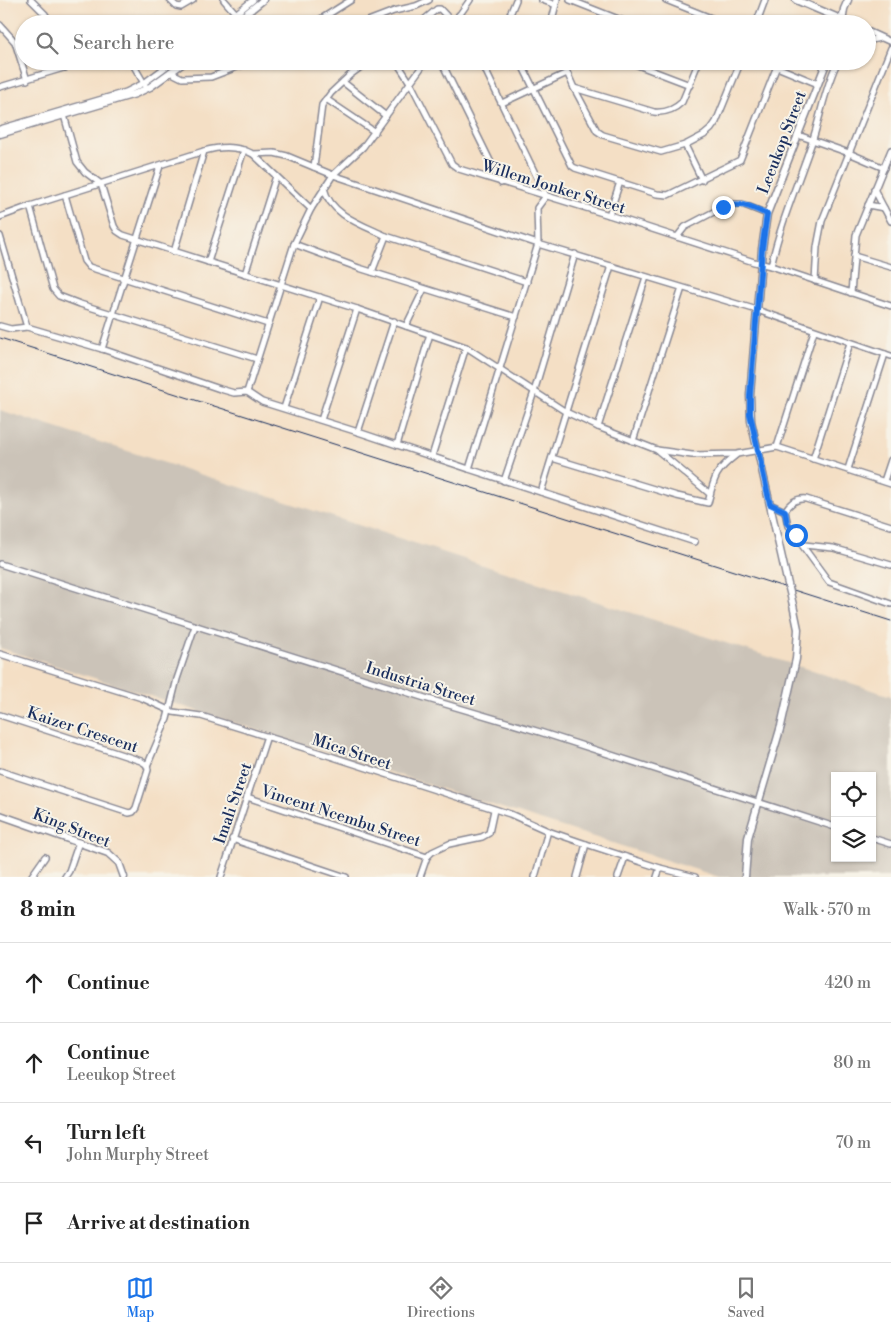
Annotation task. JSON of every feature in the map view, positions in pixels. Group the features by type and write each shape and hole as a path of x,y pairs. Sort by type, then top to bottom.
{"street":[{"path":"31,0 46,15"},
{"path":"170,0 176,6 181,7 193,0"},
{"path":"224,0 237,15"},
{"path":"239,15 253,0"},
{"path":"240,15 263,0"},
{"path":"327,15 351,0"},
{"path":"384,15 416,6 429,0"},
{"path":"458,15 470,0"},
{"path":"510,15 516,0"},
{"path":"542,0 556,2 553,15"},
{"path":"570,0 608,15"},
{"path":"666,0 699,15"},
{"path":"759,15 765,0"},
{"path":"796,0 827,15"},
{"path":"843,15 848,0"},
{"path":"430,15 437,9 440,9 445,15"},
{"path":"0,25 15,42"},
{"path":"876,36 891,42"},
{"path":"876,39 880,38"},
{"path":"815,281 820,226 891,48"},
{"path":"24,70 27,80"},
{"path":"0,87 58,70"},
{"path":"136,70 146,86"},
{"path":"0,129 146,86 164,70"},
{"path":"0,134 128,96 173,70"},
{"path":"170,72 182,78 211,77 229,70"},
{"path":"314,167 322,105 343,82 358,70"},
{"name":"Willem Jonker Street","path":"402,70 452,164 459,169 609,215 761,265 771,266 891,306"},
{"path":"247,392 294,244 311,209 333,175 363,148 420,70"},
{"path":"445,70 501,183"},
{"path":"469,469 538,244 537,208 546,196 486,70"},
{"path":"524,70 572,166 664,195 673,193 736,164 743,157 776,70"},
{"path":"566,70 594,126 603,135 659,152 666,152 685,145 704,135 713,126 737,70"},
{"path":"651,70 690,85"},
{"path":"574,88 658,113 668,111 680,104 696,70"},
{"path":"782,70 818,84"},
{"name":"Leeukop Street","path":"745,877 748,838 781,726 796,659 798,629 749,405 761,265 767,214 823,70"},
{"path":"771,266 778,236 813,140 834,70"},
{"path":"502,103 567,73"},
{"path":"343,82 386,116"},
{"path":"326,99 374,132"},
{"path":"64,115 77,162 85,172 101,184 117,231 137,240 394,321 466,347 566,412 598,427 657,450 692,455 736,454 777,447 891,484"},
{"path":"798,135 884,168"},
{"path":"685,145 702,180"},
{"path":"0,217 204,151 227,147 244,150 253,154 311,209"},
{"path":"208,262 244,150"},
{"path":"851,293 856,236 891,150"},
{"path":"174,252 204,151"},
{"path":"253,154 274,153 287,156 333,175 538,244 757,310 888,355 848,469"},
{"path":"102,349 160,166"},
{"path":"245,274 276,176"},
{"path":"609,215 620,182"},
{"path":"324,187 329,202 339,212 386,236 527,282"},
{"path":"874,189 891,221"},
{"path":"65,195 86,263 94,269 268,324"},
{"path":"678,238 685,227 723,207 734,204 742,204 767,214"},
{"path":"868,205 884,208"},
{"path":"30,206 56,293 73,302 257,359"},
{"path":"0,236 2,251 27,326"},
{"path":"372,272 386,236"},
{"path":"294,244 332,260 516,317"},
{"path":"504,480 534,392 574,254"},
{"path":"854,256 891,267"},
{"path":"541,492 611,266"},
{"path":"598,427 646,277"},
{"path":"633,441 682,288"},
{"path":"406,326 424,289"},
{"path":"284,408 320,297"},
{"path":"321,420 357,309"},
{"path":"358,432 394,321"},
{"path":"0,326 11,329 27,326 102,349 220,390 230,393 247,392 262,402 695,542"},
{"path":"777,447 814,330"},
{"path":"397,445 430,334"},
{"path":"813,458 850,343"},
{"path":"432,456 466,347"},
{"path":"657,450 710,494"},
{"path":"552,458 692,500 708,503 717,472 736,454"},
{"path":"884,481 891,460"},
{"path":"891,526 806,499 796,500 789,504 785,511 788,526 804,545 831,584 891,604"},
{"path":"770,504 785,511"},
{"path":"804,545 832,548 891,565"},
{"name":"Industria Street","path":"0,564 831,825"},
{"path":"148,766 165,725 195,626"},
{"name":"Mica Street","path":"0,654 142,698 169,710 201,716 267,736 527,821 548,831 586,844 660,868 696,877"},
{"name":"Kaizer Crescent","path":"0,715 141,761 148,766 148,772 136,808 133,812 129,813 0,771"},
{"name":"Imali Street","path":"220,877 267,736"},
{"name":"Vincent Ncembu Street","path":"247,797 427,857"},
{"path":"420,877 427,857 438,848 486,836 494,810"},
{"name":"King Street","path":"0,815 108,853 118,863 124,877"},
{"path":"535,877 548,831"},
{"path":"232,839 346,877"},
{"path":"876,839 891,844"},
{"path":"65,877 70,874 79,842"},
{"path":"577,877 586,844"},
{"path":"618,877 625,856"},
{"path":"31,877 45,857"},
{"path":"657,877 660,868"}],"shaded area":[{"path":"0,410 891,696 891,877 719,877 0,648"}],"railway":[{"path":"0,338 891,621"}],"route":[{"path":"723,207 738,203 767,214 762,249 749,405 770,504 785,511 788,526 796,535"}]}
